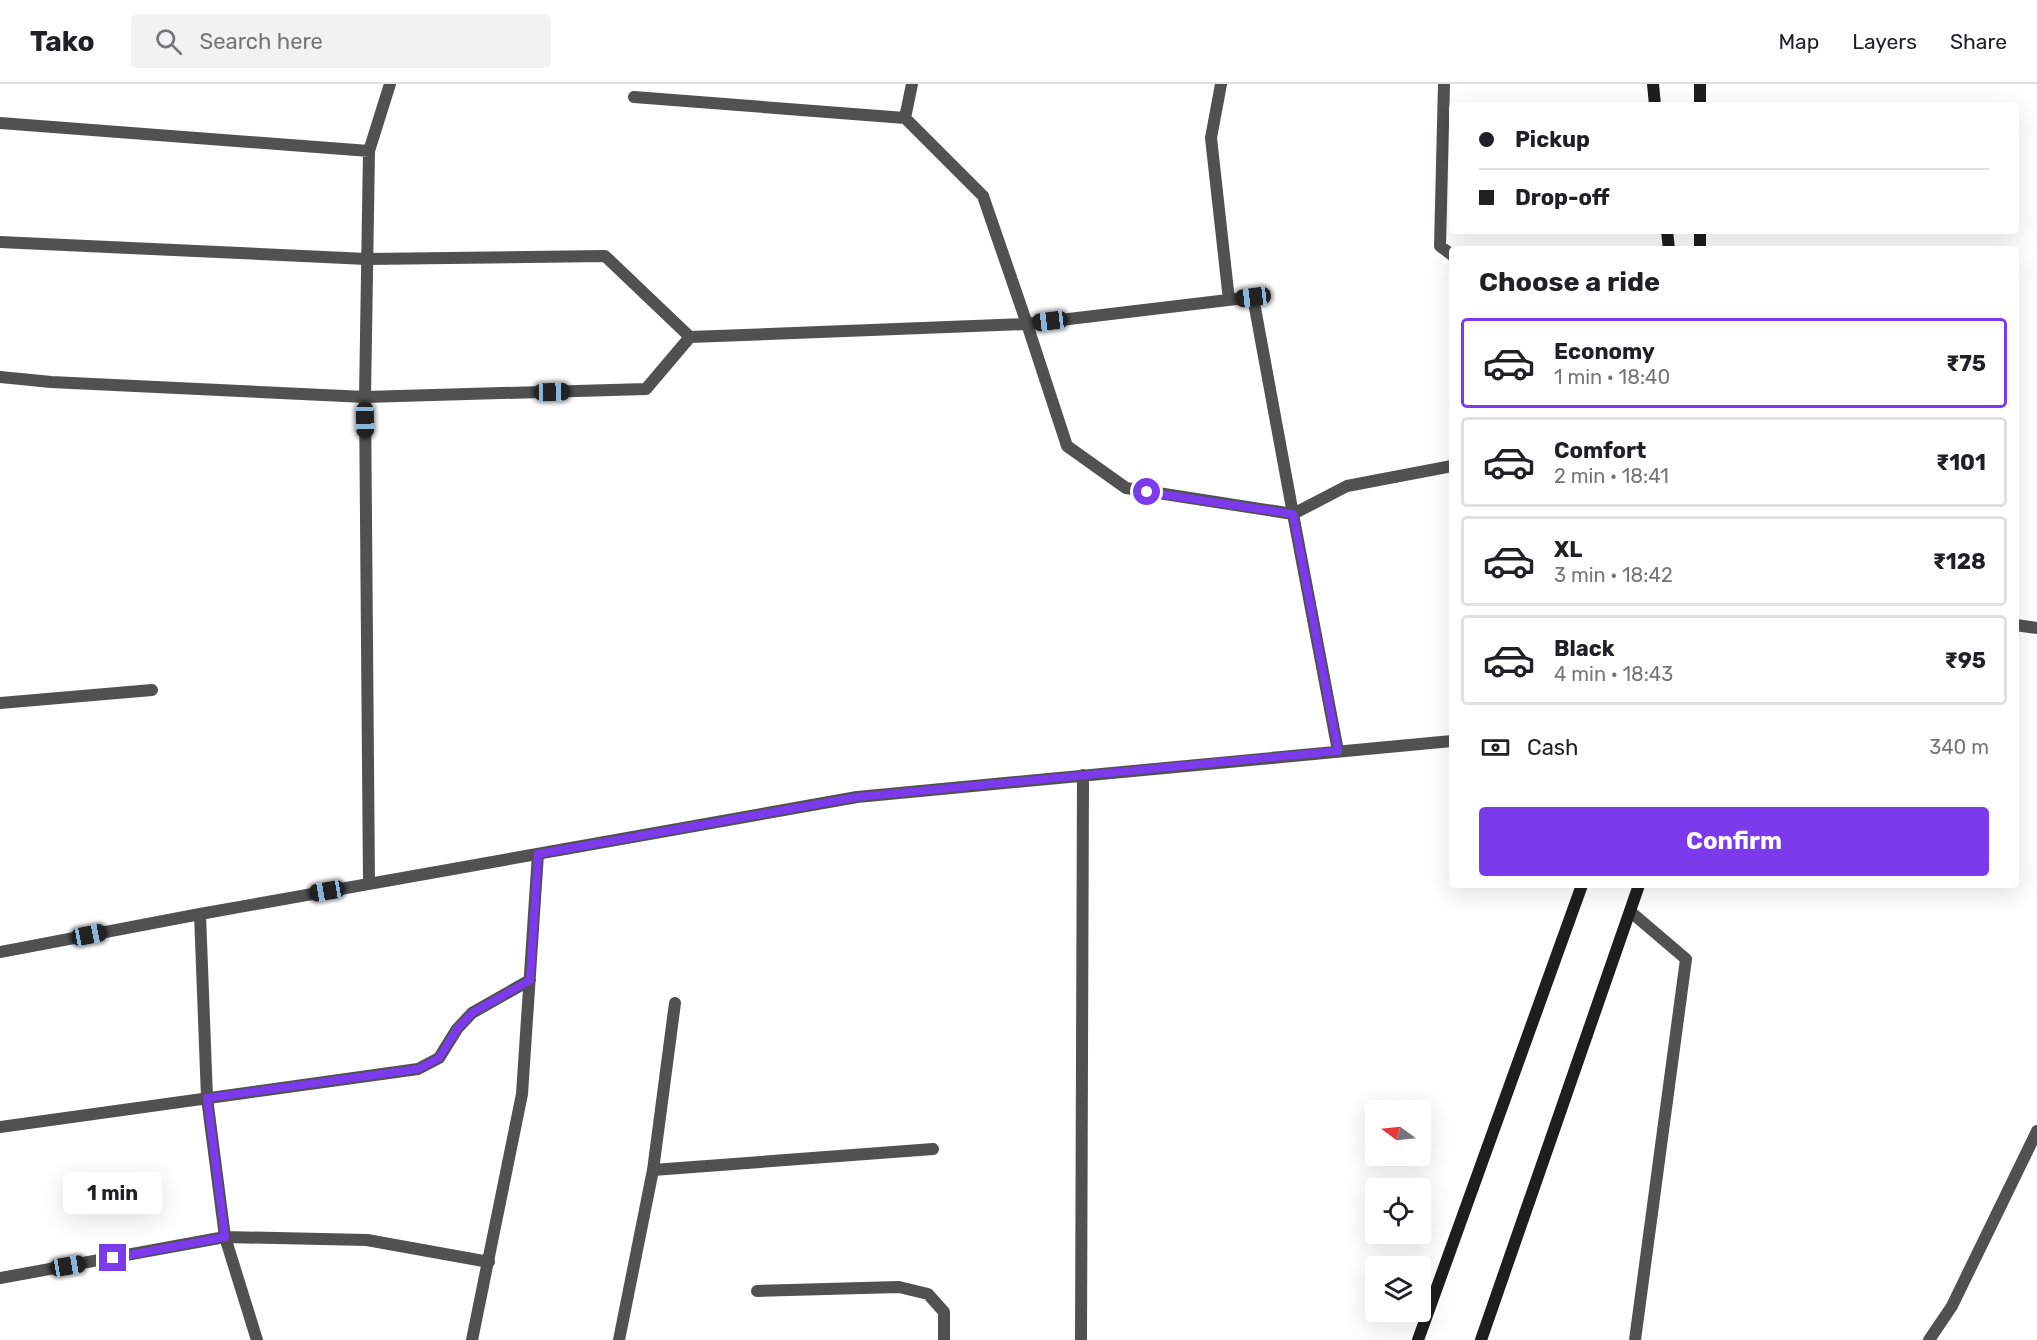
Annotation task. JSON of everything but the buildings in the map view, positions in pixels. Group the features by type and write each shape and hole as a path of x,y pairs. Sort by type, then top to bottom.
{"street":[{"path":"369,884 365,397 369,151 390,84"},
{"path":"905,118 912,84"},
{"path":"1221,84 1211,138 1229,300"},
{"path":"1444,84 1440,246 1449,253"},
{"path":"1653,84 1655,102"},
{"path":"1700,84 1700,102"},
{"path":"633,97 905,118 983,196 1028,324 1067,446 1126,488 1293,514 1347,486 1449,467"},
{"path":"0,123 369,151"},
{"path":"0,242 368,259 605,256 690,337 1028,324 1253,297 1338,751"},
{"path":"0,377 51,382 365,397 645,389 690,337"},
{"path":"2019,625 2037,628"},
{"path":"0,703 152,690"},
{"path":"0,952 857,797 1449,741"},
{"path":"1081,1340 1083,775"},
{"path":"472,1340 522,1094 538,854"},
{"path":"1418,1340 1581,888"},
{"path":"1481,1340 1632,913 1638,888"},
{"path":"1632,913 1686,959 1635,1340"},
{"path":"200,914 207,1098 225,1237 257,1340"},
{"path":"0,1127 418,1069 439,1058 457,1029 472,1013 530,980"},
{"path":"620,1340 652,1170 675,1004"},
{"path":"1929,1340 1952,1306 2037,1131"},
{"path":"652,1170 933,1149"},
{"path":"0,1278 225,1237 367,1240 489,1262"},
{"path":"757,1291 900,1287 928,1294 944,1312 944,1340"}],"route":[{"path":"113,1258 225,1237 207,1098 418,1069 439,1058 457,1029 472,1013 530,980 538,854 857,797 1338,751 1293,514 1147,492"}]}
